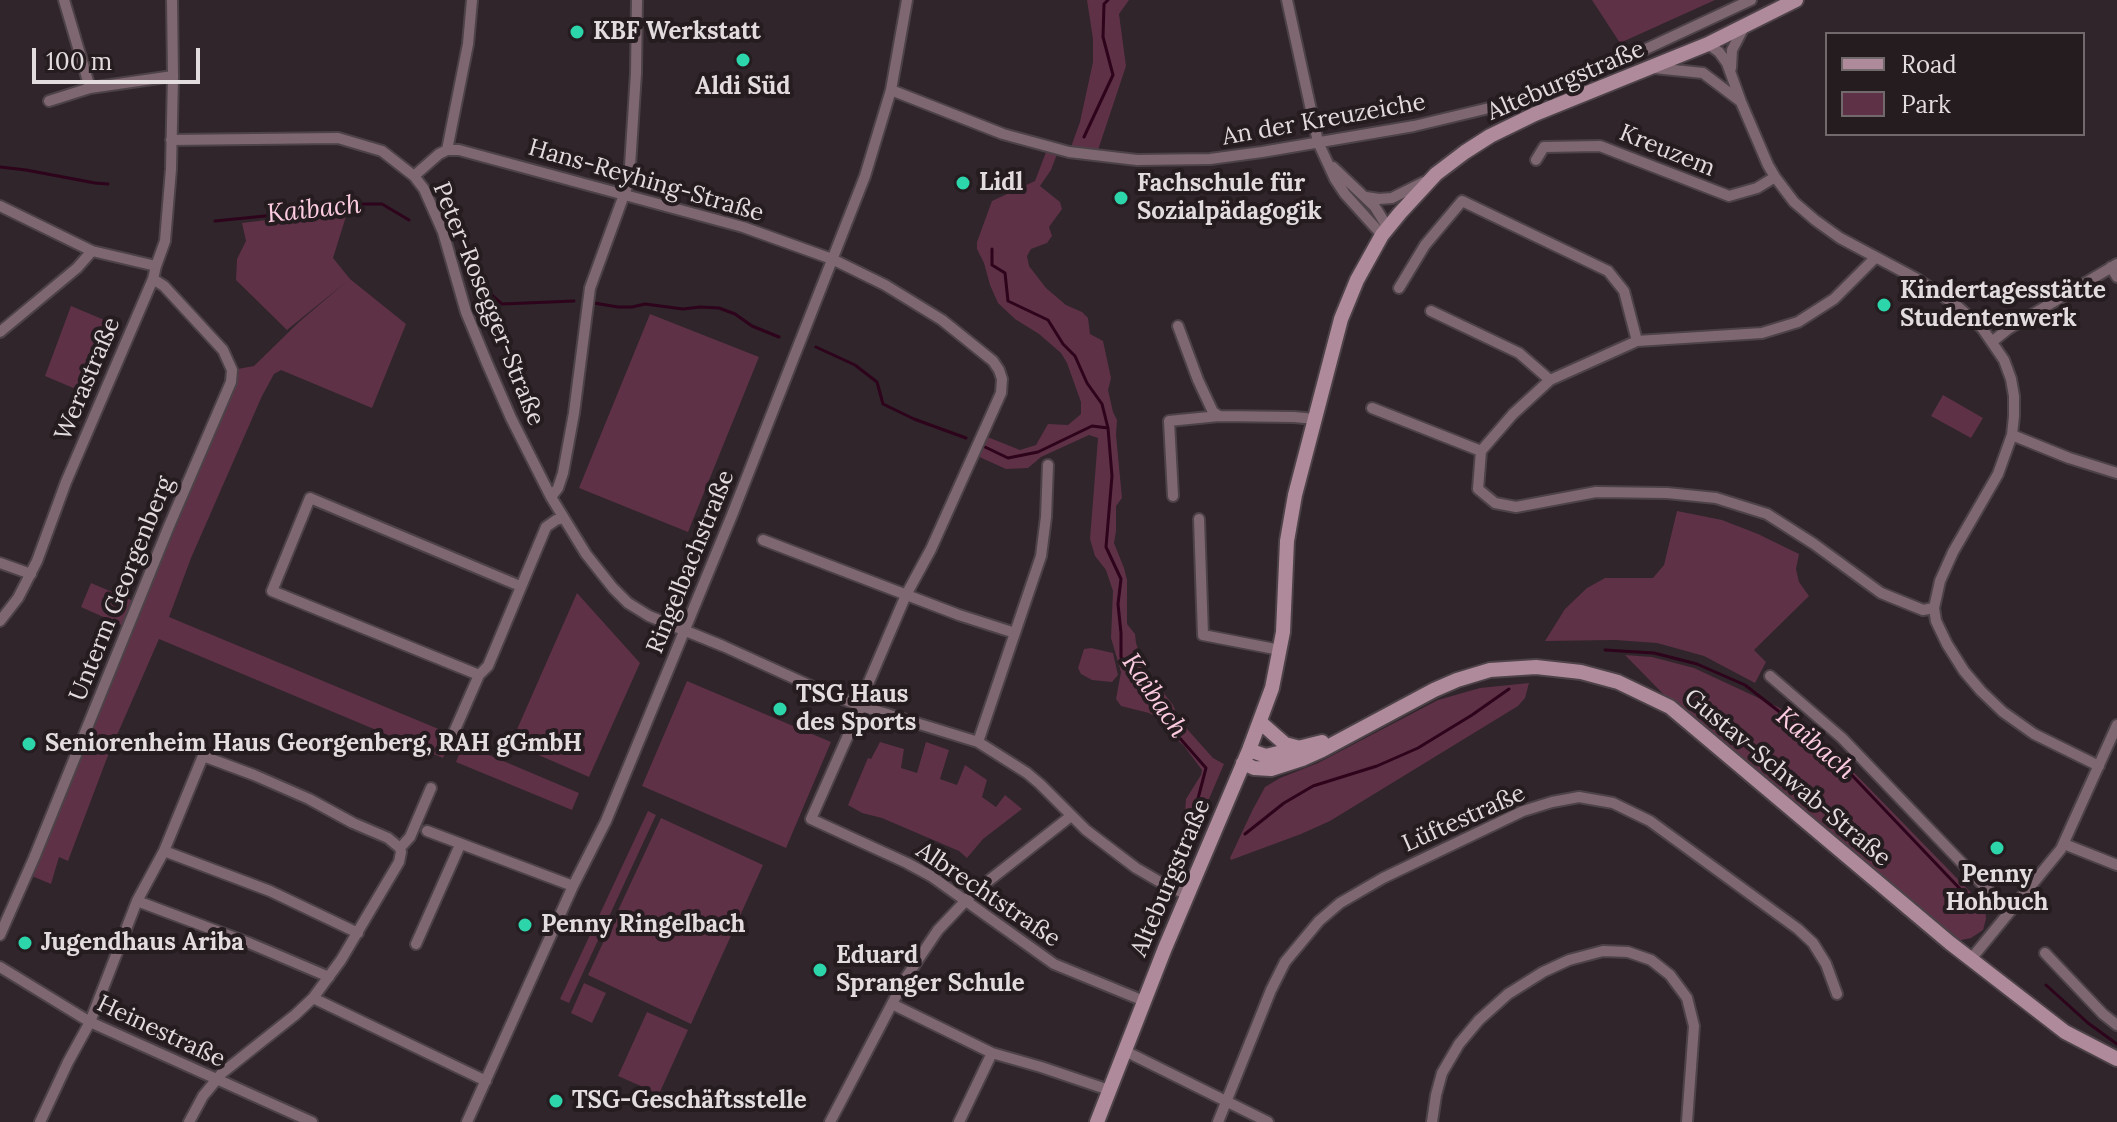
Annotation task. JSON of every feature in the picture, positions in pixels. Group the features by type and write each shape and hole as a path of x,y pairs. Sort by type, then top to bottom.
{"main road":[{"name":"Alteburgstraße","path":"1097,1122 1272,688 1285,616 1289,531 1295,495 1341,319 1357,280 1385,232 1436,174 1478,143 1515,123 1708,44 1796,0"},
{"name":"Gustav-Schwab-Straße","path":"1246,757 1254,768 1277,768 1322,750 1434,690 1490,670 1536,667 1581,672 1618,682 1670,707 1971,959 2065,1032 2117,1059"},
{"path":"1260,722 1285,744 1301,748"},
{"name":"Gustav-Schwab-Straße","path":"1246,757 1266,756 1345,737"}],"street":[{"path":"64,0 90,88"},
{"path":"171,140 172,0"},
{"path":"414,176 447,150 468,44 472,0"},
{"path":"551,497 560,484 565,467 590,288 625,196 631,166 637,0"},
{"name":"Ringelbachstraße","path":"467,1122 573,886 606,821 732,515 865,176 891,90 907,0"},
{"path":"1287,0 1318,142 1345,194 1385,232"},
{"name":"An der Kreuzeiche","path":"891,90 981,126 1069,152 1118,159 1210,159 1470,114 1528,97 1616,63 1751,0"},
{"path":"1731,70 1732,50 1744,27"},
{"path":"1708,44 1724,57 1775,177 1794,202 1840,238 1941,294 1982,328 2004,360 2011,379 2012,435 1998,474 1945,567 1935,594 1936,621 1964,671 1991,700 2034,734 2099,766"},
{"path":"1652,68 1703,73 1741,102"},
{"path":"49,101 90,88 173,76"},
{"name":"Peter-Rosegger-Straße","path":"171,140 338,138 382,151 414,176 424,189 443,232 466,312 511,418 563,518 586,554 628,603 649,616 800,682 860,705 978,742 1027,773 1086,830 1146,875 1187,894"},
{"name":"Werastraße","path":"0,621 31,574 66,482 153,279 165,241 171,140"},
{"name":"Kreuzem","path":"1536,160 1544,147 1588,145 1610,149 1729,196 1757,188 1775,177"},
{"name":"Hans-Reyhing-Straße","path":"447,150 459,150 743,227 832,259 885,285 942,320 989,357 999,370 1001,393 931,549 906,595"},
{"path":"1326,159 1366,197 1385,232"},
{"path":"1366,197 1379,199 1397,196 1436,174"},
{"path":"1399,288 1425,245 1462,201 1608,271 1624,291 1637,341"},
{"path":"0,206 92,251 156,266"},
{"path":"0,332 77,268 92,251"},
{"path":"1875,258 1834,299 1798,322 1762,333 1637,341 1550,380 1513,414 1481,451 1478,489 1495,503 1516,507 1596,492 1667,493 1716,498 1767,514 1881,593 1923,610 1934,608"},
{"path":"1993,341 2114,265 2117,277"},
{"name":"Unterm Georgenberg","path":"0,935 231,382 232,370 223,350 164,286 153,279"},
{"path":"1431,311 1519,353 1550,380"},
{"path":"1178,326 1198,380 1213,412 1219,416"},
{"path":"1372,408 1481,451"},
{"path":"1173,496 1169,421 1219,416 1315,419"},
{"path":"2012,435 2117,473"},
{"path":"978,742 1045,538 1048,465"},
{"path":"479,675 272,591 310,498 520,586"},
{"path":"454,732 479,675 488,666 546,527 563,518"},
{"path":"1199,519 1203,635 1280,650"},
{"path":"763,540 959,615 1015,633"},
{"path":"0,563 31,574"},
{"path":"860,705 906,595"},
{"path":"1770,676 1842,738 2009,912"},
{"name":"Albrechtstraße","path":"860,705 811,819 907,863 966,900 1054,964 1144,1001"},
{"path":"1971,959 2064,844 2117,725"},
{"path":"40,1122 90,1022 137,901 164,851 203,756 309,799 388,838 401,852 399,862 358,933 313,998 216,1079 189,1122"},
{"path":"400,848 410,837 431,788"},
{"name":"Lüftestraße","path":"1218,1122 1285,962 1319,921 1340,903 1383,878 1523,811 1579,797 1613,803 1650,821 1798,929 1813,943 1826,964 1837,994"},
{"path":"830,1122 926,945 966,900 1071,816"},
{"path":"427,831 573,886"},
{"path":"2064,844 2117,865"},
{"path":"416,944 460,845"},
{"path":"164,851 270,891 358,933"},
{"path":"137,901 329,977"},
{"path":"1432,1122 1442,1073 1459,1044 1479,1020 1508,994 1543,972 1569,960 1603,951 1628,952 1651,960 1670,975 1687,998 1694,1026 1687,1122"},
{"path":"2045,953 2117,1025"},
{"name":"Heinestraße","path":"0,967 90,1022 312,1122"},
{"path":"313,998 486,1081"},
{"path":"892,1004 992,1053 1109,1090"},
{"path":"1125,1051 1268,1122"},
{"path":"959,1122 992,1053"}],"green space":[{"path":"1087,0 1129,0 1119,14 1126,66 1097,153 1071,147 1080,122 1093,62"},
{"path":"1592,0 1715,0 1620,43"},
{"path":"1048,147 1059,149 1051,170 1040,186 1060,202 1062,209 1049,227 1052,236 1047,243 1031,249 1027,256 1029,266 1046,288 1088,318 1090,334 1103,341 1111,378 1108,390 1117,420 1122,498 1116,506 1114,543 1127,580 1127,624 1135,634 1145,669 1173,705 1179,720 1213,758 1224,764 1197,827 1185,813 1186,799 1202,770 1158,718 1121,706 1116,699 1121,672 1111,638 1113,591 1090,539 1098,438 1089,435 1041,457 1028,468 1006,469 975,455 985,436 1020,450 1036,445 1048,424 1068,425 1081,414 1081,402 1061,353 998,303 977,249 992,201 1035,181"},
{"path":"348,210 333,258 350,279 406,324 372,408 281,370 274,374 191,558 169,617 453,735 443,758 159,639 107,758 68,861 59,857 51,884 27,874 128,628 81,607 91,583 138,603 232,370 254,366 346,282 287,330 236,280 237,259 246,241 242,223"},
{"path":"71,306 114,324 85,393 45,376"},
{"path":"650,314 759,357 688,532 579,488"},
{"path":"1943,395 1983,418 1971,438 1931,416"},
{"path":"1677,511 1722,520 1799,554 1796,569 1799,582 1809,596 1754,650 1766,662 1755,683 1704,656 1657,643 1545,641 1565,609 1587,588 1605,578 1653,578 1664,565"},
{"path":"577,593 640,663 589,777 511,743"},
{"path":"1084,649 1113,653 1118,675 1112,682 1092,680 1081,674 1078,668"},
{"path":"1625,655 1652,657 1694,668 1796,718 1832,750 1985,907 1983,930 1971,938 1957,941 1672,703"},
{"path":"687,681 831,742 786,848 642,786"},
{"path":"1529,683 1525,698 1518,706 1330,821 1231,860 1265,787 1280,778 1318,763 1438,700 1480,688"},
{"path":"880,742 904,749 901,768 917,773 926,742 949,750 940,779 957,785 965,765 987,780 982,797 996,807 1005,795 1022,809 983,839 967,858 959,851 882,818 862,813 848,805 868,758 871,759"},
{"path":"463,744 579,793 572,810 456,762"},
{"path":"648,811 656,815 569,1003 560,999"},
{"path":"661,818 763,865 691,1024 588,975"},
{"path":"584,983 606,993 592,1023 571,1013"},
{"path":"647,1012 688,1030 659,1094 618,1076"}],"waterway":[{"path":"1084,137 1113,75 1103,37 1104,4 1108,0"},
{"name":"Kaibach","path":"0,167 108,184"},
{"name":"Kaibach","path":"215,221 335,209 348,204 382,204 409,220"},
{"name":"Kaibach","path":"992,249 992,265 1005,273 1008,301 1048,320 1063,344 1075,356 1087,383 1102,404 1108,428 1112,476 1106,547 1121,579 1118,604 1121,657 1170,727 1206,768 1195,817"},
{"name":"Kaibach","path":"484,288 502,304 574,301"},
{"name":"Kaibach","path":"594,303 618,307 645,304 683,309 719,308 779,337"},
{"name":"Kaibach","path":"816,347 855,365 877,382 883,404 966,438"},
{"name":"Kaibach","path":"985,447 1008,458 1038,452 1092,426 1108,428"},
{"name":"Kaibach","path":"1605,650 1654,653 1697,664 1745,685 1826,748 1982,912"},
{"name":"Kaibach","path":"1245,834 1284,803 1313,786 1377,766 1418,748 1509,689"},
{"name":"Kaibach","path":"2046,985 2117,1044"}],"place":[{"name":"KBF Werkstatt","path":"577,32"},
{"name":"Aldi Süd","path":"743,60"},
{"name":"Lidl","path":"963,183"},
{"name":"Fachschule für Sozialpädagogik","path":"1121,198"},
{"name":"Kindertagesstätte Studentenwerk","path":"1884,305"},
{"name":"TSG Haus des Sports","path":"780,709"},
{"name":"Seniorenheim Haus Georgenberg, RAH gGmbH","path":"29,744"},
{"name":"Penny Hohbuch","path":"1997,848"},
{"name":"Penny Ringelbach","path":"525,925"},
{"name":"Jugendhaus Ariba","path":"25,943"},
{"name":"Eduard Spranger Schule","path":"820,970"},
{"name":"TSG-Geschäftsstelle","path":"556,1101"}]}
